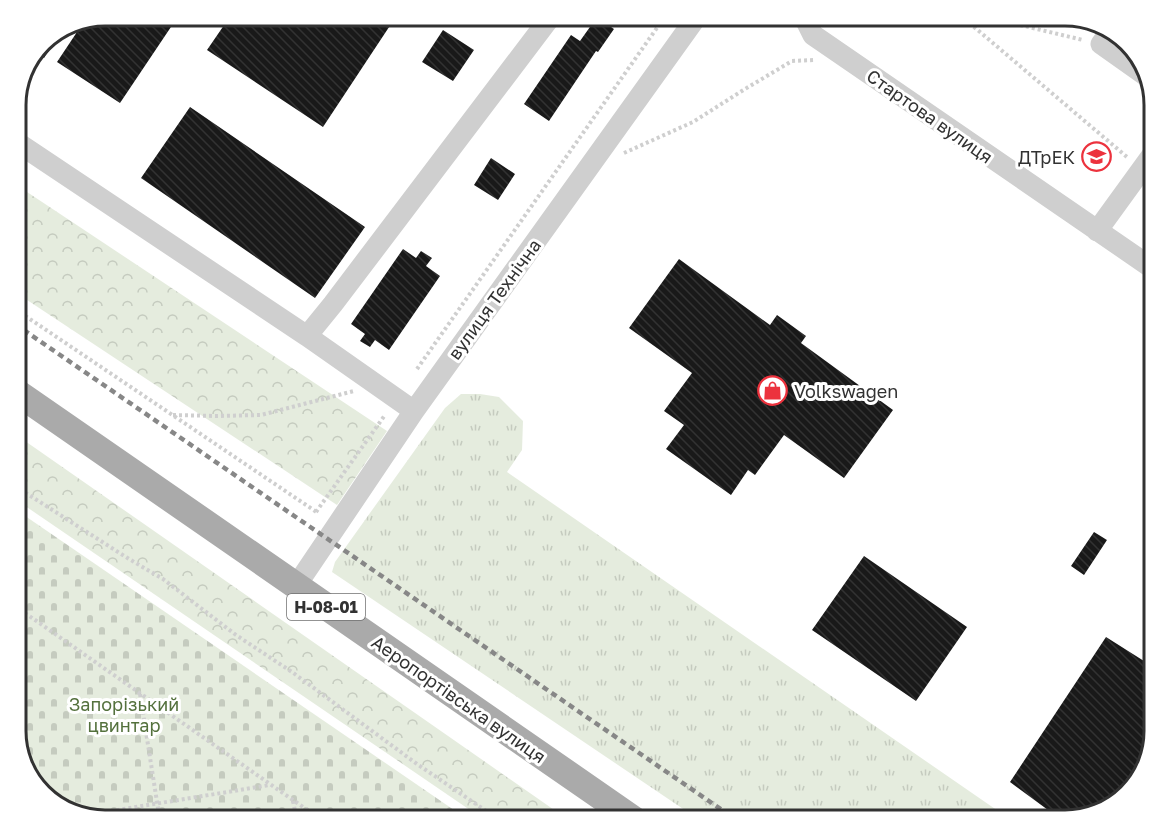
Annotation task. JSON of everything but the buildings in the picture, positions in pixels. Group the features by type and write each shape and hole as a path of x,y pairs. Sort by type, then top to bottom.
{"main road":[{"name":"Аеропортівська вулиця","path":"26,400 620,810"}],"street":[{"path":"307,336 544,25"},
{"name":"вулиця Технічна","path":"296,586 414,411 691,25"},
{"path":"802,25 813,35"},
{"name":"Стартова вулиця","path":"808,25 813,35 1144,263"},
{"path":"1106,37 1131,61"},
{"path":"26,148 307,336 414,411"},
{"path":"1097,231 1144,166"}],"path":[{"path":"416,370 659,25"},
{"path":"972,25 1142,169"},
{"path":"1028,25 1106,37"},
{"path":"590,166 642,146 693,122 792,61 846,57"},
{"path":"26,316 337,526"},
{"path":"172,415 261,415 345,395 376,384"},
{"path":"316,512 396,398"},
{"path":"26,493 163,579 236,635 292,672 417,764 485,810"},
{"path":"26,614 307,810"},
{"path":"140,693 159,810"},
{"path":"119,810 271,785"},
{"path":"293,800 295,810"}],"green space":[{"path":"26,191 387,431 337,505 26,299"},
{"path":"461,394 499,397 523,421 522,450 507,472 997,810 685,810 332,572 335,562 445,408"},
{"path":"26,442 554,810 470,810 26,507"},
{"name":"Запорізький цвинтар","path":"26,517 454,810 94,810 69,802 56,794 48,788 34,767 28,752 26,737"}],"railway":[{"path":"26,332 722,810"}],"place":[{"name":"ДТрЕК","path":"1096,157"},
{"name":"Volkswagen","path":"773,391"}]}
